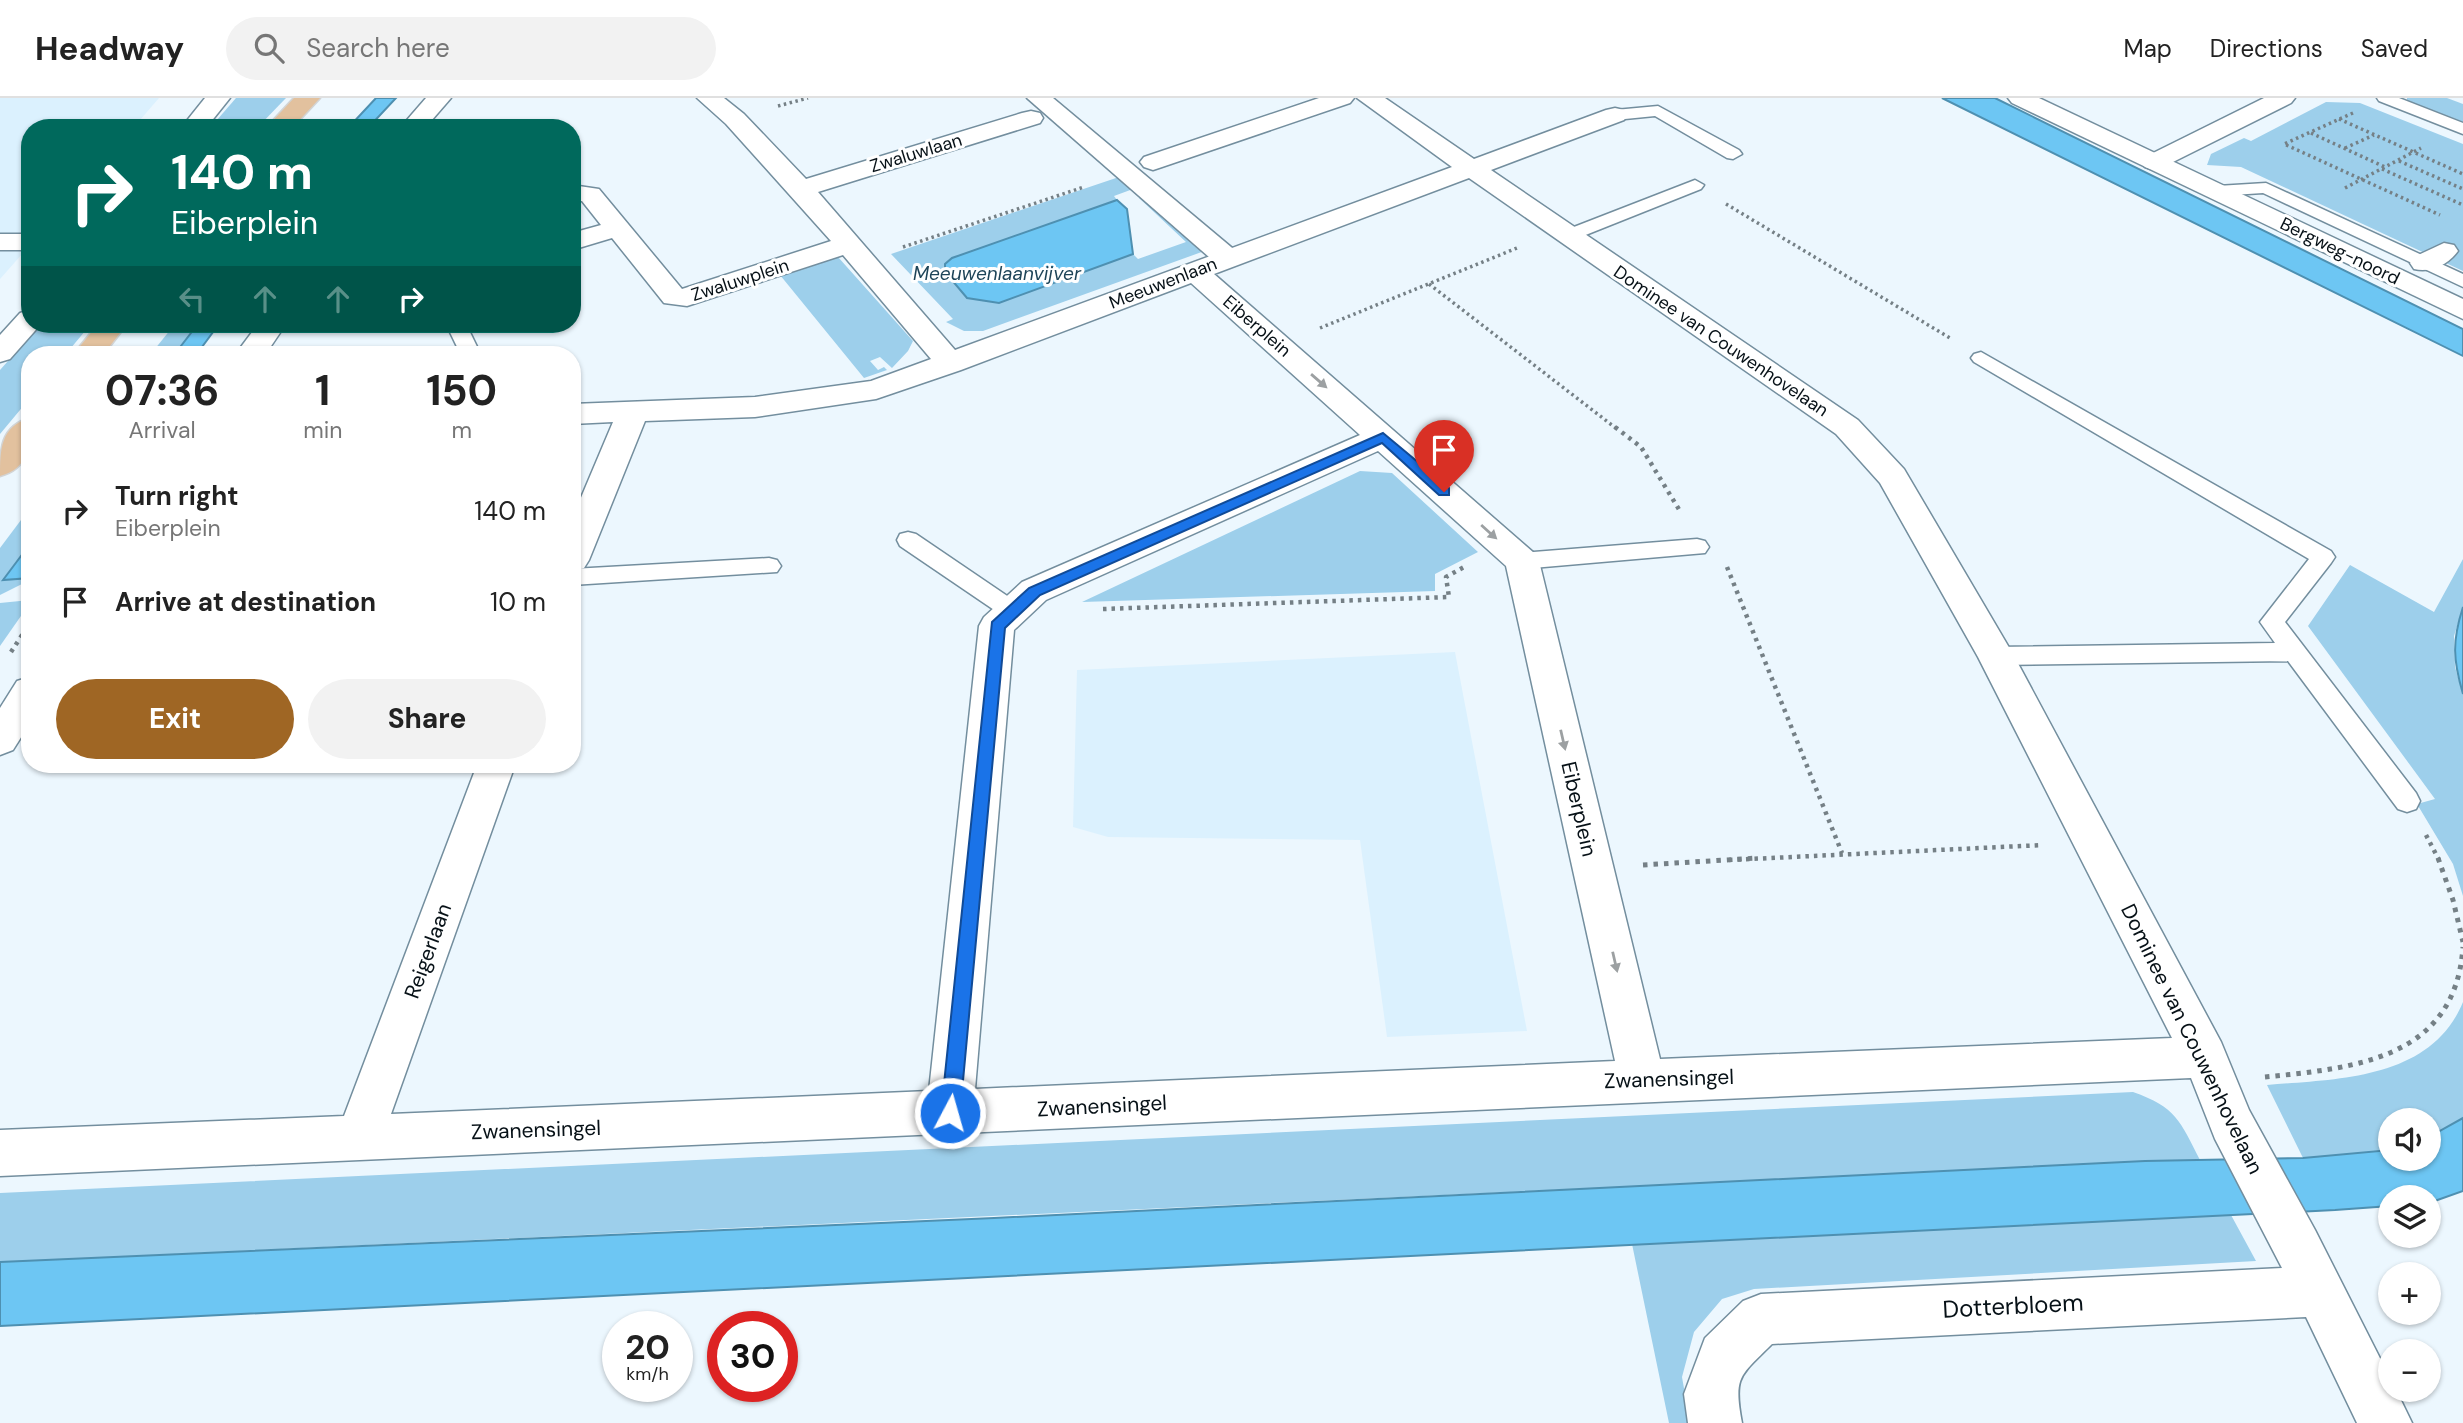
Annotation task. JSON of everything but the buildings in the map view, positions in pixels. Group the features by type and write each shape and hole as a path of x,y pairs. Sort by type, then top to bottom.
{"main road":[{"path":"287,119 308,98"},
{"path":"0,466 21,439"}],"street":[{"path":"200,119 218,98"},
{"path":"420,119 439,98"},
{"path":"709,98 735,119 800,189 951,364"},
{"path":"1153,162 1342,98"},
{"name":"Dominee van Couwenhovelaan","path":"1369,98 1847,427 1893,477 1996,656 2217,1087 2385,1423"},
{"name":"Bergweg-noord","path":"2020,98 2463,310"},
{"path":"2154,162 2283,98"},
{"path":"1035,108 1128,172 1227,258"},
{"name":"Zwaluwlaan","path":"800,189 1035,108"},
{"name":"Meeuwenlaan","path":"581,414 755,407 876,390 1615,115"},
{"name":"Zwaluwplein","path":"581,194 590,194 674,297 687,298 857,252"},
{"path":"581,239 618,228"},
{"path":"0,243 21,242"},
{"name":"Eiberplein","path":"1194,271 1513,553 1593,869 1642,1080"},
{"path":"0,354 21,330"},
{"path":"581,538 632,414"},
{"path":"950,1113 998,626 1011,610 1034,591 1383,437"},
{"path":"0,740 21,706"},
{"name":"Reigerlaan","path":"359,1137 493,773"},
{"name":"Zwanensingel","path":"0,1153 950,1113 1642,1080 2217,1087"},
{"name":"Dotterbloem","path":"1715,1423 1710,1394 1723,1356 1761,1319 2308,1269"}],"lane":[{"path":"2385,98 2463,129"},
{"name":"Meeuwenlaan","path":"1615,115 1658,111 1733,154"},
{"path":"1563,233 1695,185"},
{"name":"Bergweg-noord","path":"2217,191 2266,188 2434,257 2463,281"},
{"path":"1981,358 2323,557 2272,622 2407,801"},
{"path":"908,541 1011,610"},
{"path":"1513,553 1697,547"},
{"path":"581,576 769,566"},
{"path":"1996,656 2292,652"}],"path":[{"path":"2357,111 2284,144 2451,220"},
{"path":"2338,119 2463,174"},
{"path":"2310,133 2463,205"},
{"path":"2344,149 2374,135"},
{"path":"2338,191 2423,148"},
{"path":"2398,160 2463,190"},
{"path":"857,252 1128,172"},
{"path":"1695,185 1981,358"},
{"path":"1279,345 1563,233"},
{"path":"1094,609 1448,597 1446,577 1513,553"},
{"path":"7,657 21,637"},
{"path":"2217,1087 2357,1067 2406,1048 2433,1027 2448,1005 2460,978 2463,945 2457,906 2442,862 2407,801"},
{"path":"1593,869 1842,853 2093,843"}],"shaded area":[{"path":"0,98 159,98 141,119 21,119 21,255 0,279"},
{"path":"236,98 286,98 266,119 218,119"},
{"path":"2407,98 2447,98 2463,104 2463,122 2407,102"},
{"path":"2326,102 2360,103 2463,144 2463,271 2241,167 2207,165 2211,154 2244,138 2251,141"},
{"path":"1119,177 1133,189 1114,196 1117,200 952,258 1133,254 1138,259 1186,242 1139,198 1147,195 1210,249 983,331 964,331 946,322 953,319 891,254"},
{"path":"838,257 913,341 908,351 892,368 880,357 870,361 878,370 884,367 887,370 864,378 780,275"},
{"path":"33,333 83,333 73,346 21,346"},
{"path":"168,333 191,333 181,346 157,346"},
{"path":"21,346 21,409 0,434 0,370"},
{"path":"1360,471 1392,473 1478,552 1435,574 1435,591 1082,602"},
{"path":"21,520 21,556 3,579 21,578 21,584 0,595 0,548"},
{"path":"2463,559 2463,607 2454,636 2455,667 2463,695 2463,896 2453,864 2417,804 2435,799 2308,626 2350,565 2434,612"},
{"path":"21,601 21,616 0,646 0,603"},
{"path":"1455,652 1527,1031 1387,1037 1360,840 1108,837 1073,827 1077,670"},
{"path":"2463,1002 2463,1118 2441,1130 2441,1108 2378,1108 2378,1151 2303,1158 2267,1085 2351,1077 2379,1070 2405,1061 2429,1047 2448,1028"},
{"path":"2133,1092 2159,1103 2175,1117 2200,1160 0,1262 0,1193"},
{"path":"2231,1215 2256,1261 1754,1289 1722,1299 1694,1332 1682,1377 1690,1423 1669,1423 1632,1244"}],"water":[{"path":"376,98 396,98 376,119 356,119"},
{"path":"1942,98 1995,98 2463,329 2463,356"},
{"name":"Meeuwenlaanvijver","path":"1117,200 1127,209 1133,254 999,303 967,298 945,272 945,264 952,258"},
{"path":"191,333 212,333 203,346 181,346"},
{"path":"21,556 21,579 3,580"},
{"path":"2463,607 2463,694 2455,650"},
{"path":"2463,1118 2463,1191 2441,1199 2441,1185 2378,1185 2378,1207 0,1326 0,1262 994,1218 2145,1161 2303,1158 2378,1151 2378,1171 2441,1171 2441,1130"}],"route":[{"path":"950,1113 998,626 1011,610 1034,591 1383,437 1444,492"}]}
